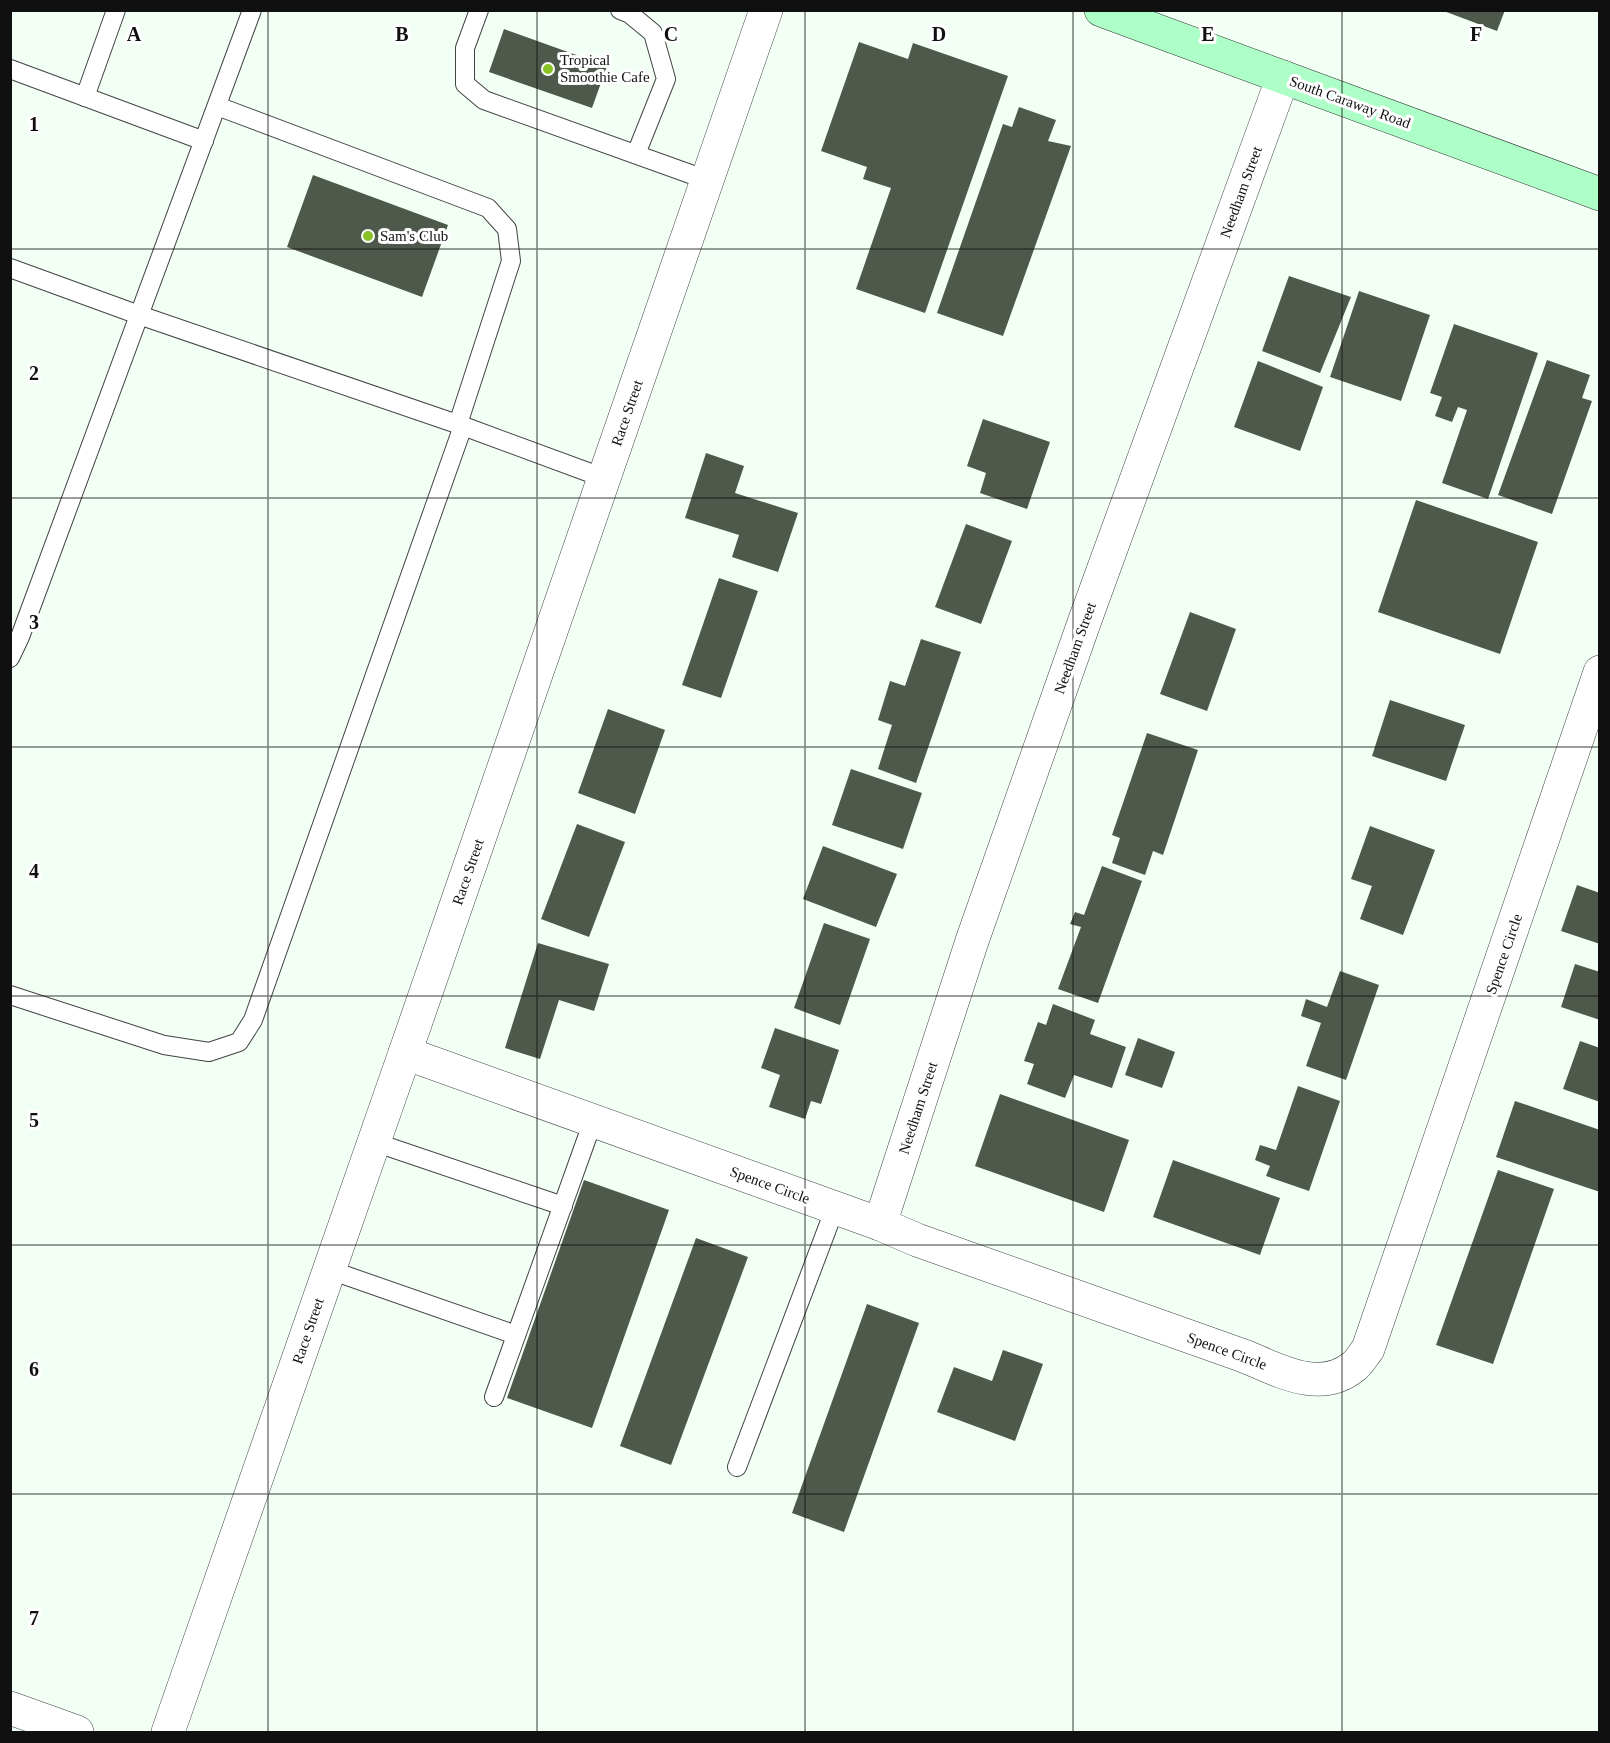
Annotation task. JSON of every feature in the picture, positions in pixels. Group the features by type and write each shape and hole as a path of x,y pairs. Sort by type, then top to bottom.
{"main road":[{"name":"South Caraway Road","path":"1101,10 1598,190"}],"street":[{"name":"Race Street","path":"168,1732 766,10"},
{"name":"Needham Street","path":"880,1224 972,941 1283,77"},
{"name":"Spence Circle","path":"405,1053 880,1224 917,1240 1244,1356 1297,1378 1331,1379 1341,1376 1355,1366 1368,1349 1599,672"},
{"path":"10,1708 77,1732"}],"lane":[{"path":"85,97 116,10"},
{"path":"10,658 20,638 252,10"},
{"path":"479,10 465,48 465,84 483,100 707,180"},
{"path":"620,10 630,14 653,33 666,79 636,154"},
{"path":"10,69 204,141"},
{"path":"10,995 164,1045 209,1052 239,1042 253,1020 461,425 511,261 507,229 488,208 217,106"},
{"path":"10,268 461,425 604,478"},
{"path":"494,1397 593,1121"},
{"path":"374,1142 563,1206"},
{"path":"737,1467 835,1208"},
{"path":"330,1270 516,1335"}],"building":[{"path":"1441,10 1505,10 1497,31"},
{"name":"Tropical Smoothie Cafe","path":"504,29 607,66 592,108 489,72"},
{"path":"859,42 908,59 913,43 1008,76 925,313 856,289 891,188 863,179 867,167 821,151"},
{"path":"1019,107 1056,120 1048,141 1071,146 1003,336 937,313 1003,124 1012,127"},
{"name":"Sam's Club","path":"313,175 448,225 422,297 287,247"},
{"path":"1289,276 1351,297 1320,373 1262,351"},
{"path":"1359,291 1430,315 1401,401 1330,377"},
{"path":"1454,324 1538,353 1488,499 1442,483 1467,410 1458,407 1452,422 1435,416 1442,397 1430,393"},
{"path":"1547,360 1590,375 1582,398 1592,401 1552,514 1498,495"},
{"path":"1258,361 1323,387 1300,451 1234,427"},
{"path":"983,419 1050,442 1027,509 980,493 986,473 967,466"},
{"path":"706,453 744,466 735,493 798,513 778,572 732,557 739,535 685,518"},
{"path":"1416,500 1538,542 1500,654 1378,612"},
{"path":"966,524 1012,541 981,624 935,607"},
{"path":"719,578 758,591 721,698 682,685"},
{"path":"1190,612 1236,629 1207,711 1160,694"},
{"path":"921,639 961,652 916,783 878,769 892,725 878,720 890,681 905,686"},
{"path":"1390,700 1465,725 1446,781 1372,756"},
{"path":"608,709 665,730 635,814 578,793"},
{"path":"1147,733 1198,750 1163,855 1153,851 1145,875 1112,863 1120,838 1112,835"},
{"path":"851,769 922,793 903,849 832,825"},
{"path":"577,824 625,842 589,937 541,919"},
{"path":"1370,826 1435,850 1403,935 1360,919 1372,886 1351,879"},
{"path":"823,846 897,874 876,927 803,899"},
{"path":"1102,866 1142,881 1098,1003 1058,989 1081,927 1070,924 1075,912 1084,915"},
{"path":"1577,885 1600,893 1600,944 1561,931"},
{"path":"824,923 870,939 840,1025 794,1008"},
{"path":"538,943 609,964 594,1011 559,1000 540,1059 505,1048"},
{"path":"1575,964 1600,972 1600,1020 1561,1007"},
{"path":"1340,971 1379,985 1346,1080 1306,1066 1321,1023 1301,1016 1306,999 1327,1007"},
{"path":"1053,1004 1095,1020 1090,1034 1126,1047 1112,1088 1074,1075 1065,1098 1027,1084 1034,1064 1024,1061 1038,1022 1046,1025"},
{"path":"775,1028 839,1050 821,1104 811,1101 805,1119 769,1107 780,1075 761,1068"},
{"path":"1138,1038 1175,1052 1162,1088 1125,1075"},
{"path":"1580,1041 1600,1048 1600,1102 1563,1089"},
{"path":"1298,1086 1340,1101 1309,1191 1266,1176 1270,1166 1255,1160 1260,1145 1276,1150"},
{"path":"1000,1094 1129,1140 1104,1212 975,1166"},
{"path":"1515,1101 1600,1130 1600,1192 1496,1157"},
{"path":"1173,1160 1280,1198 1260,1255 1153,1217"},
{"path":"1498,1170 1554,1189 1493,1364 1436,1345"},
{"path":"584,1180 669,1210 592,1428 507,1398"},
{"path":"696,1238 748,1257 671,1465 620,1446"},
{"path":"867,1304 919,1323 844,1532 792,1513"},
{"path":"1003,1350 1043,1364 1015,1441 937,1412 954,1367 992,1381"}],"place":[{"name":"Tropical Smoothie Cafe","path":"548,69"},
{"name":"Sam's Club","path":"368,236"}]}
